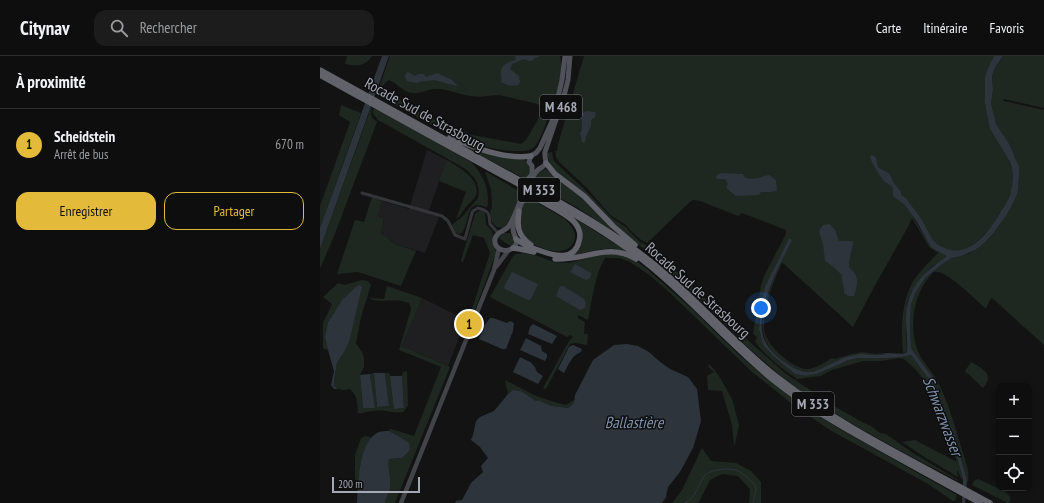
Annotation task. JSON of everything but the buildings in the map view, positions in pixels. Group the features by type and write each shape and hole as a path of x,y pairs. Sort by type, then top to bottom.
{"highway":[{"name":"Rocade Sud de Strasbourg","path":"320,70 364,97"},
{"name":"Rocade Sud de Strasbourg","path":"320,75 377,104 463,154 588,223 628,249 661,275 680,291 754,363 793,395 853,433 958,488"},
{"name":"Rocade Sud de Strasbourg","path":"377,104 421,125 596,222 621,238 653,262 689,294 745,349 792,388 851,427 958,488 980,503"},
{"path":"421,125 456,140 490,152 522,157 531,156"},
{"path":"463,154 525,196 572,223 577,235 577,242 575,246 566,253 556,253 531,244 520,234 517,223 519,211"},
{"path":"546,163 555,174 584,196 613,226 653,262"},
{"path":"515,236 521,243 527,246 556,256 571,254 579,243 580,237 578,229 572,220 525,196"},
{"path":"510,250 528,251 561,260 604,252 618,252 633,257 661,275"},
{"name":"Rocade Sud de Strasbourg","path":"973,497 990,503"}],"main road":[{"name":"M 468","path":"536,153 540,148 553,119 562,80 565,56"},
{"name":"M 468","path":"544,156 564,96 568,80 570,56"},
{"path":"494,270 516,244 514,224 532,174 532,166 529,162 531,156 539,153 544,156 546,163 530,180"},
{"path":"532,166 539,169"},
{"path":"506,230 525,196"},
{"path":"401,503 494,270 498,248 495,241 496,237 498,233 506,230 510,231 515,236"},
{"path":"498,248 510,250"}],"street":[{"path":"362,193 442,216 448,221 455,235 459,238 465,239 472,213 478,208 487,212 490,224 498,233"}],"shaded area":[{"path":"347,56 372,56 364,64 357,65 345,64"},
{"path":"390,56 560,56 561,70 559,86 554,102 538,142 533,148 526,151 489,148 467,141 424,121 377,94","holes":["389,80 410,93 439,89 475,97 500,95 545,107 526,140 521,144 472,135 448,126 408,107 397,97 382,87"]},
{"path":"584,56 994,56 985,77 990,129 1010,162 1013,178 1010,195 996,219 983,236 976,243 958,251 949,250 935,243 917,213 912,215 932,248 948,256 931,267 912,291 908,301 906,321 907,351 900,354 887,353 879,355 853,355 812,372 799,370 783,361 772,351 765,339 762,327 766,300 781,261 765,287 762,298 759,329 763,345 773,356 795,374 806,376 817,374 849,360 859,358 902,357 911,355 934,388 951,434 963,480 958,471 958,477 902,442 915,440 957,462 945,426 926,383 917,371 904,359 899,358 881,361 863,361 832,370 821,376 797,379 774,362 763,352 755,341 757,337 753,334 761,285 765,274 786,234 786,230 742,213 738,216 694,200 691,201 647,243 641,240 626,225 610,215 586,187 559,162 555,151 557,151"},
{"path":"1003,56 1044,56 1044,108 1003,100 1044,110 1044,345 993,299 991,298 985,308 953,280 939,272 934,272 926,281 918,297 915,306 913,324 915,342 918,351 936,379 948,404 967,466 968,482 954,432 933,378 911,348 911,305 915,293 926,277 952,258 970,253 981,246 992,235 1006,216 1018,190 1019,176 1016,160 1010,145 996,124 991,103 993,90 992,76 996,66"},
{"path":"341,105 361,113 320,228 320,206 350,122 339,115"},
{"path":"371,108 372,117 377,122 320,269 320,249"},
{"path":"374,108 471,162 479,172 487,189 487,208 480,205 472,208 462,233 458,234 455,232 452,225 463,216 478,198 478,184 474,177 464,168 378,120 373,113"},
{"path":"458,143 524,159 530,169 527,180"},
{"path":"427,150 447,160 428,213 439,217 425,253 395,244 381,233 384,220 378,217 382,201 409,209"},
{"path":"552,152 553,159 556,163 613,219 626,227 640,242 646,245 685,279 751,343 785,373 832,405 871,426 880,433 886,434 958,481 841,417 803,393 780,375 742,342 743,341 656,259 558,174 550,164 547,153"},
{"path":"447,160 468,174 477,189 474,198 456,219 466,192 439,181"},
{"path":"546,169 577,192 615,232 576,207 533,183 538,172"},
{"path":"485,171 522,193 511,217 503,228 497,227 492,222 490,212 492,207 491,190"},
{"path":"372,197 382,201 378,217 384,219 381,233 395,244 416,251 401,286 358,272 337,274 355,220 364,222"},
{"path":"527,197 565,219 575,234 571,247 561,251 552,251 535,245 523,235 520,223 520,214"},
{"path":"478,211 483,211 485,214 486,224 492,231 496,253 475,310 472,309 490,253 484,238 473,235 463,262 461,260 475,214"},
{"path":"572,217 625,250 604,249 568,257 581,243"},
{"path":"504,233 509,233 513,236 514,242 511,246 499,238"},
{"path":"523,253 538,256 554,262 569,263 591,257 616,253 632,258 647,269 692,309 737,353 771,382 795,400 838,428 957,495 955,501 928,484 830,430 796,407 752,372 666,289 648,274 630,262 619,258 606,257 599,270 588,320 578,315 578,318 585,322 584,334 588,334 587,345 575,343 570,344 546,389 543,388 565,348 573,337 570,335 567,337 490,297 513,256"},
{"path":"362,280 368,281 371,285 361,317 356,343 363,354 364,359 364,367 360,375 363,408 375,408 370,374 374,373 377,407 389,406 385,373 390,373 394,409 404,408 402,376 403,372 407,371 408,406 403,412 370,411 358,413 357,400 353,392 350,389 342,390 334,386 337,363 343,354 335,311 328,322 325,337 328,350 324,349 323,347 323,323 332,304 323,297 338,283 345,285"},
{"path":"387,286 422,298 402,346 450,367 395,503 385,503 390,490 389,459 402,458 403,439 389,431 390,429 414,436 441,367 399,350 411,309 409,303 370,299 384,299"},
{"path":"422,298 466,320 448,366 402,346"},
{"path":"971,362 988,375 988,379 983,388 965,371"},
{"path":"709,364 719,376 732,399 739,425 734,445 732,425 722,391 708,390 707,376 714,372 708,367"},
{"path":"505,380 536,396 554,402 566,405 574,400 574,403 568,408 552,406 536,401 521,391 513,390 508,394"},
{"path":"366,436 372,438 363,453 358,482 355,479 355,455 361,438"},
{"path":"702,448 711,461 736,463 751,471 761,482 761,503 749,503 750,489 738,476 722,474 710,480 699,502 672,503 682,490"},
{"path":"978,479 996,487 996,491 1004,491 1010,497 1010,501 1008,503 972,485 974,481"}],"water":[{"path":"382,56 389,56 320,249 320,228"},
{"path":"516,56 539,56 531,61 524,59 512,64 510,69 519,76 520,82 516,86 511,86 501,82 501,70 506,64 515,60"},
{"path":"994,56 1003,56 996,66 992,76 993,90 991,103 996,124 1010,145 1019,167 1018,190 1015,199 1006,216 992,235 981,246 962,256 952,258 926,277 915,293 911,305 911,348 933,378 954,432 967,481 965,503 962,503 963,480 951,434 930,381 911,355 902,357 859,358 849,360 817,374 806,376 795,374 773,356 763,345 759,329 762,298 765,287 790,239 792,240 769,289 762,317 762,330 765,341 776,355 797,369 804,372 811,372 854,355 879,355 887,353 900,354 907,352 906,321 909,299 912,291 930,269 947,256 932,248 905,205 893,196 893,188 881,177 870,157 871,155 874,156 878,167 890,174 893,182 901,192 901,195 906,198 922,220 932,239 938,245 952,250 961,250 977,242 991,227 1007,201 1010,195 1013,174 1010,162 990,129 985,103 985,77"},
{"path":"408,72 415,76 418,74 424,74 426,77 437,73 452,80 458,86 435,80 416,83 407,81 405,77 406,73"},
{"path":"587,111 596,113 595,117 591,120 591,126 584,143 582,142 580,133 582,130 582,114"},
{"path":"720,173 743,174 745,178 752,179 769,175 776,180 777,191 761,192 759,195 736,196 726,188 728,184 725,179 717,179 716,176"},
{"path":"830,224 835,230 839,241 853,242 849,267 855,274 857,280 854,296 848,296 844,293 842,275 825,261 823,244 819,231 823,225"},
{"path":"575,264 591,273 589,279 586,280 570,272"},
{"path":"512,272 538,284 531,299 528,300 505,289 504,287"},
{"path":"360,285 362,287 349,342 337,363 334,386 338,389 334,389 331,385 334,371 325,337 328,322 343,299"},
{"path":"560,286 563,286 584,299 586,303 585,308 580,310 556,296"},
{"path":"490,318 507,323 510,321 514,323 513,331 506,349 502,349 479,339 484,326"},
{"path":"533,324 557,336 552,344 528,334 530,327"},
{"path":"526,338 541,346 542,351 547,354 545,361 520,350"},
{"name":"Ballastière","path":"627,344 638,346 649,352 670,369 688,377 697,389 701,421 693,448 680,472 668,487 666,497 662,503 455,503 456,501 462,500 471,483 483,472 481,466 488,458 480,447 471,440 476,421 480,417 494,411 513,390 521,391 536,401 552,406 568,408 574,403 575,395 593,360 614,345"},
{"path":"573,345 582,349 581,352 578,353 569,363 564,373 558,369 569,347"},
{"path":"520,357 532,363 537,372 543,376 538,384 513,372"},
{"path":"374,373 385,373 389,406 377,407"},
{"path":"370,374 375,408 363,408 360,375"},
{"path":"390,376 402,376 404,408 394,409"},
{"path":"389,431 409,443 410,450 402,458 389,459 390,490 385,503 357,503 360,464 367,444 372,437 379,432"}],"waterway":[{"name":"Schwarzwasser","path":"685,503 692,498 705,475 724,469 738,471 745,475 755,485 756,490 753,503"}],"place":[{"name":"Scheidstein","path":"469,324"}]}
